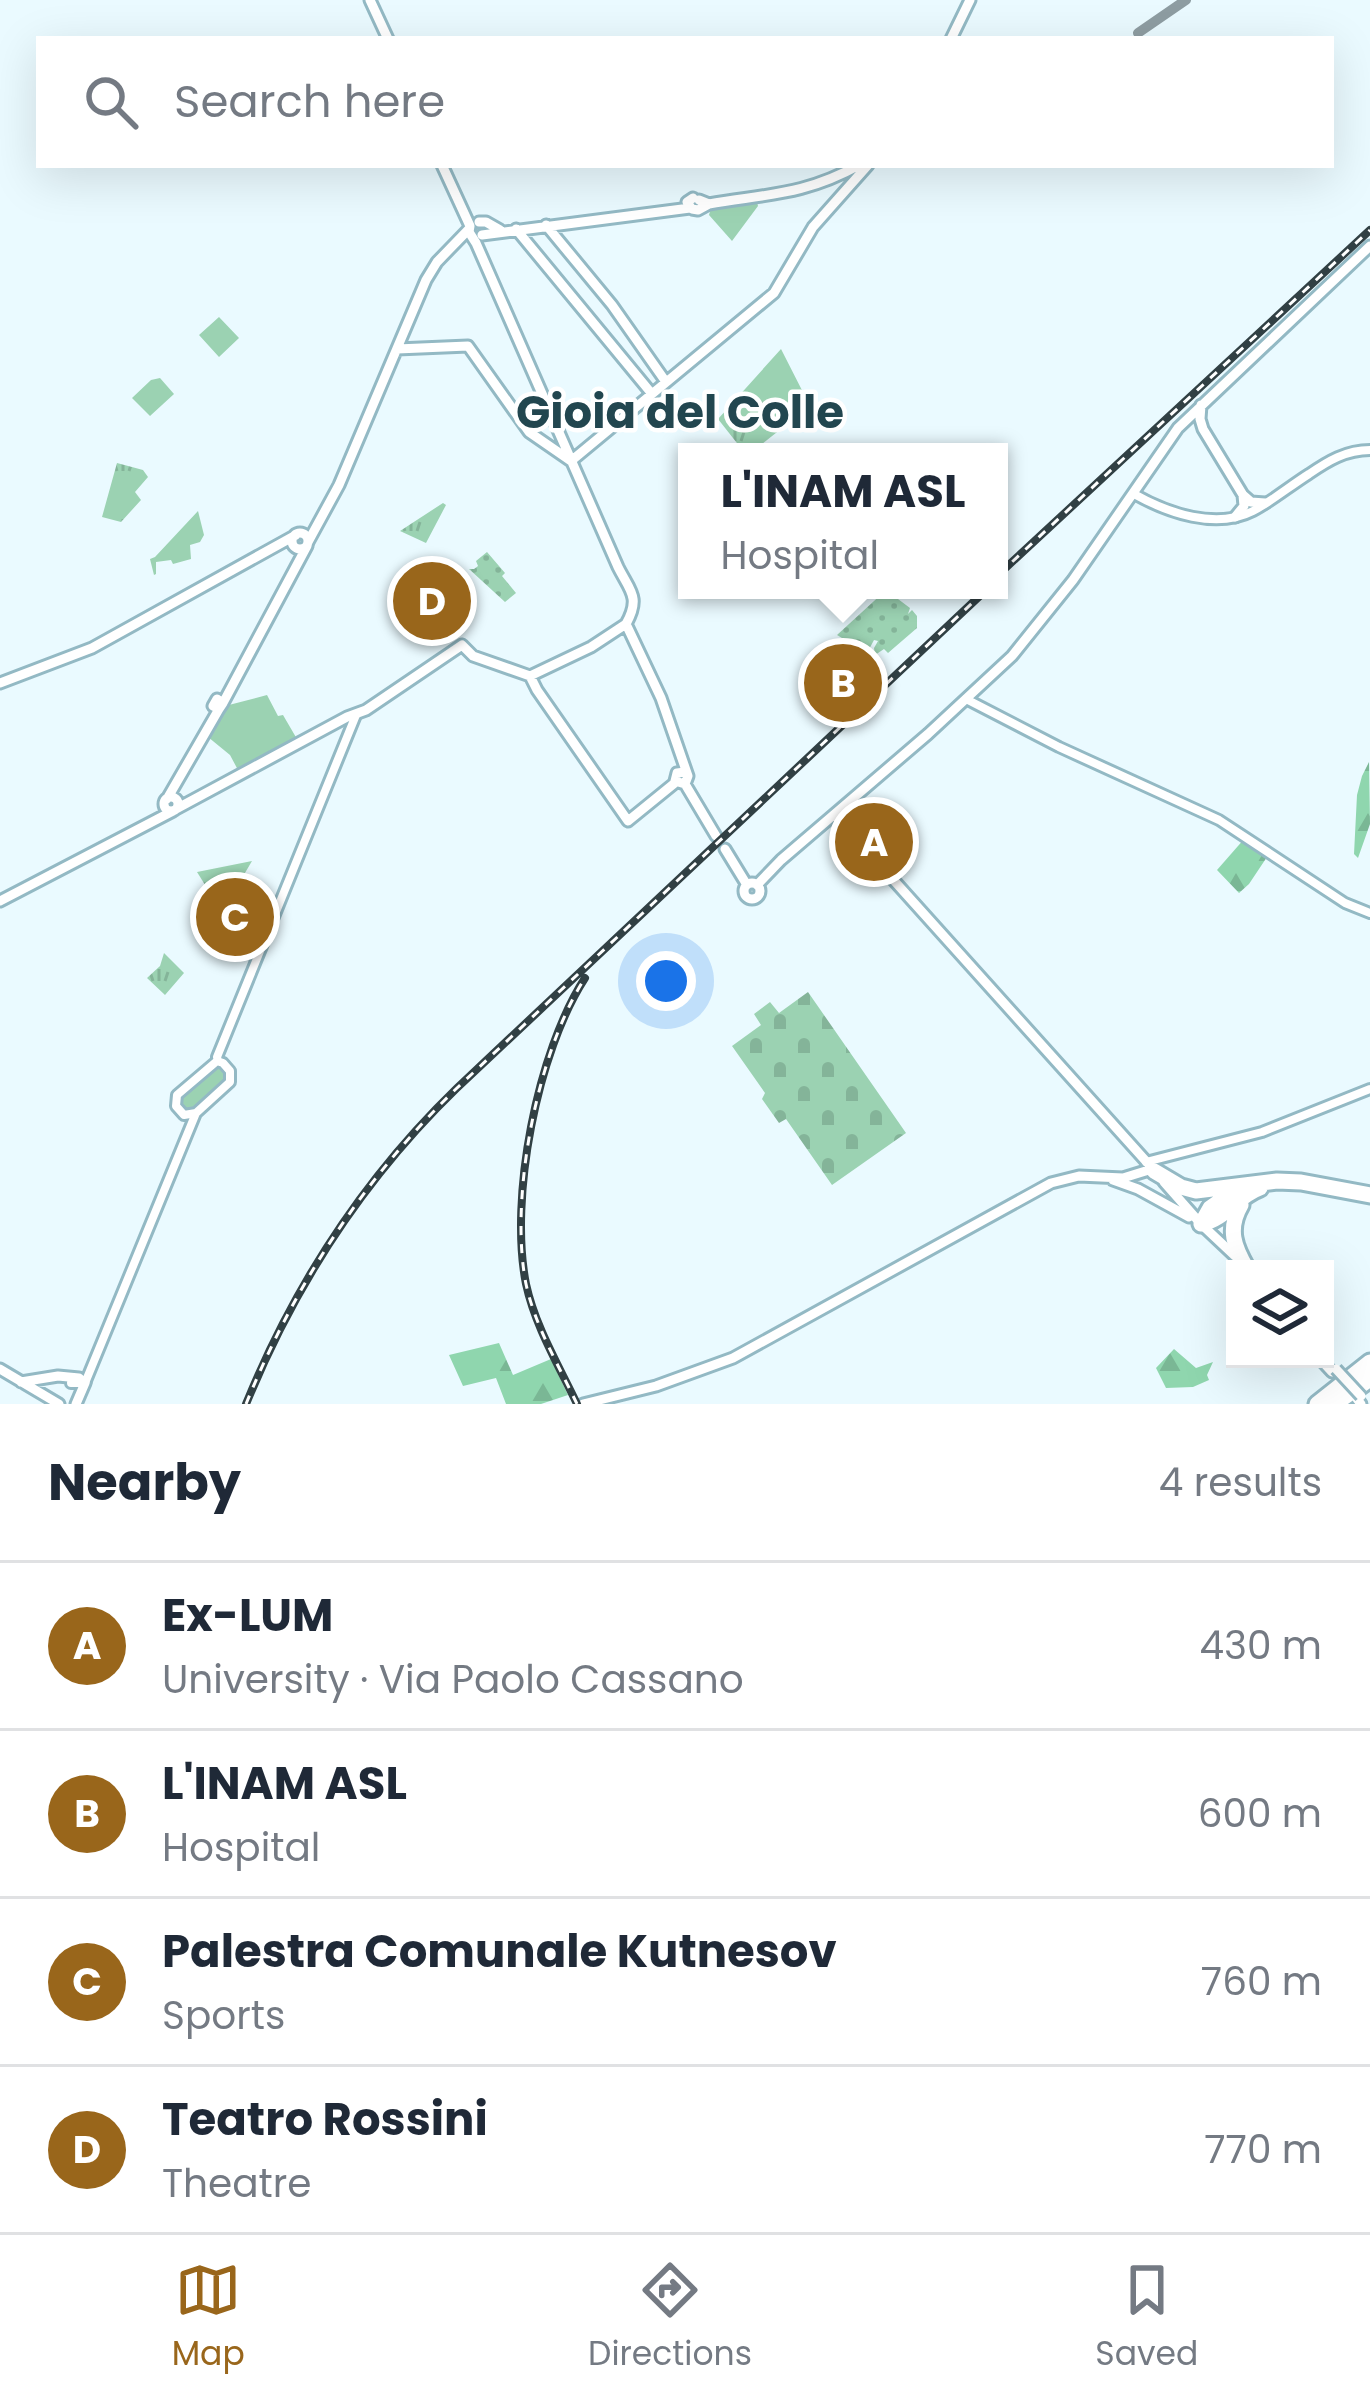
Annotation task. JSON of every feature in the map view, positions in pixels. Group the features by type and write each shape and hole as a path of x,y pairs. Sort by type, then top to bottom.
{"highway":[{"path":"1153,1171 1196,1191 1254,1186 1369,1198"},
{"path":"1201,1224 1216,1219 1254,1186"},
{"path":"1241,1260 1233,1225 1254,1186"},
{"path":"1317,1404 1339,1373 1370,1368"},
{"path":"1331,1404 1370,1368"}],"main road":[{"path":"370,0 387,36"},
{"path":"952,36 970,0"},
{"path":"444,168 475,230 618,567 634,593 626,624 530,676"},
{"path":"174,803 177,783 289,576 297,544 316,525 338,484 425,280 437,262 486,222 500,230 516,229 795,192 856,168"},
{"path":"572,461 774,293 813,226 861,168"},
{"path":"546,225 612,304 666,382"},
{"path":"516,229 652,394"},
{"path":"724,849 752,885 966,699 1024,643 1155,459 1195,421 1202,404 1370,246"},
{"path":"397,349 469,346 529,432 572,461"},
{"path":"1195,421 1252,505 1250,512"},
{"path":"1245,498 1265,503"},
{"path":"1235,517 1245,498"},
{"path":"0,683 92,648 268,549 297,544"},
{"path":"626,624 658,690 682,780 716,836"},
{"path":"0,901 136,829 174,803 356,715 462,645 472,656 530,676 628,821 682,780"},
{"path":"836,816 1236,1260"},
{"path":"1123,1178 1134,1166 1135,1150"},
{"path":"584,1404 661,1385 733,1358 1042,1187 1070,1178 1123,1178 1153,1171"},
{"path":"1138,1190 1153,1171"},
{"path":"1107,1177 1184,1213 1235,1260"},
{"path":"1201,1224 1215,1241"},
{"path":"1334,1368 1362,1401"},
{"path":"0,1371 54,1403"},
{"path":"0,1371 35,1391"},
{"path":"0,1371 54,1403"},
{"path":"72,1380 77,1403"},
{"path":"35,1391 45,1381"},
{"path":"45,1381 54,1403"},
{"path":"21,1382 85,1383 77,1403"}],"street":[{"path":"1134,494 1192,517 1235,517 1329,461 1370,450"},
{"path":"966,699 1072,754 1219,820 1345,903 1370,913"},
{"path":"85,1383 190,1114 230,1082 230,1071 217,1057 356,715"},
{"path":"190,1114 175,1104 177,1095 218,1061"},
{"path":"1153,1171 1370,1089"},
{"path":"72,1380 93,1364"}],"green space":[{"path":"757,202 732,241 709,215 711,208"},
{"path":"219,317 239,338 219,357 199,335"},
{"path":"781,349 810,406 763,443 737,443 718,419"},
{"path":"160,378 174,394 150,416 132,398 151,380"},
{"path":"117,463 143,470 148,477 135,492 141,500 121,522 102,517"},
{"path":"443,503 426,543 400,531"},
{"path":"198,511 204,535 190,545 191,559 156,562 154,575 150,559"},
{"path":"487,552 516,593 505,602 469,569 478,566 476,561"},
{"path":"876,599 898,599 910,608 908,614 912,610 917,616 917,628 888,653 884,649 875,655 878,641 874,640 867,653 837,635"},
{"path":"267,695 297,739 238,770 230,755 208,737 225,706"},
{"path":"1369,762 1370,824 1358,858 1354,854 1357,795"},
{"path":"1245,838 1269,854 1239,893 1217,870"},
{"path":"252,861 222,912 197,872"},
{"path":"164,953 184,973 165,995 147,978 160,966"},
{"path":"808,992 906,1133 832,1185 786,1119 779,1123 762,1099 765,1093 732,1046 761,1025 754,1014 770,1002 779,1013"},
{"path":"218,1066 227,1074 226,1081 192,1112 186,1112 180,1097"},
{"path":"499,1343 513,1375 551,1359 568,1395 541,1404 506,1404 496,1378 463,1386 449,1355"},
{"path":"1174,1349 1196,1368 1213,1362 1209,1380 1193,1387 1166,1388 1156,1368"}],"taxiway":[{"path":"1138,33 1186,0"}],"railway":[{"path":"1008,566 1370,230"},
{"path":"246,1404 287,1317 335,1235 423,1122 976,599"},
{"path":"577,1404 530,1300 521,1210 541,1085 553,1045 585,978"}],"place":[{"name":"Teatro Rossini","path":"432,601"},
{"name":"L'INAM ASL","path":"843,683"},
{"name":"Ex-LUM","path":"874,842"},
{"name":"Palestra Comunale Kutnesov","path":"235,917"}],"district":[{"name":"Gioia del Colle","path":"680,412"}]}
